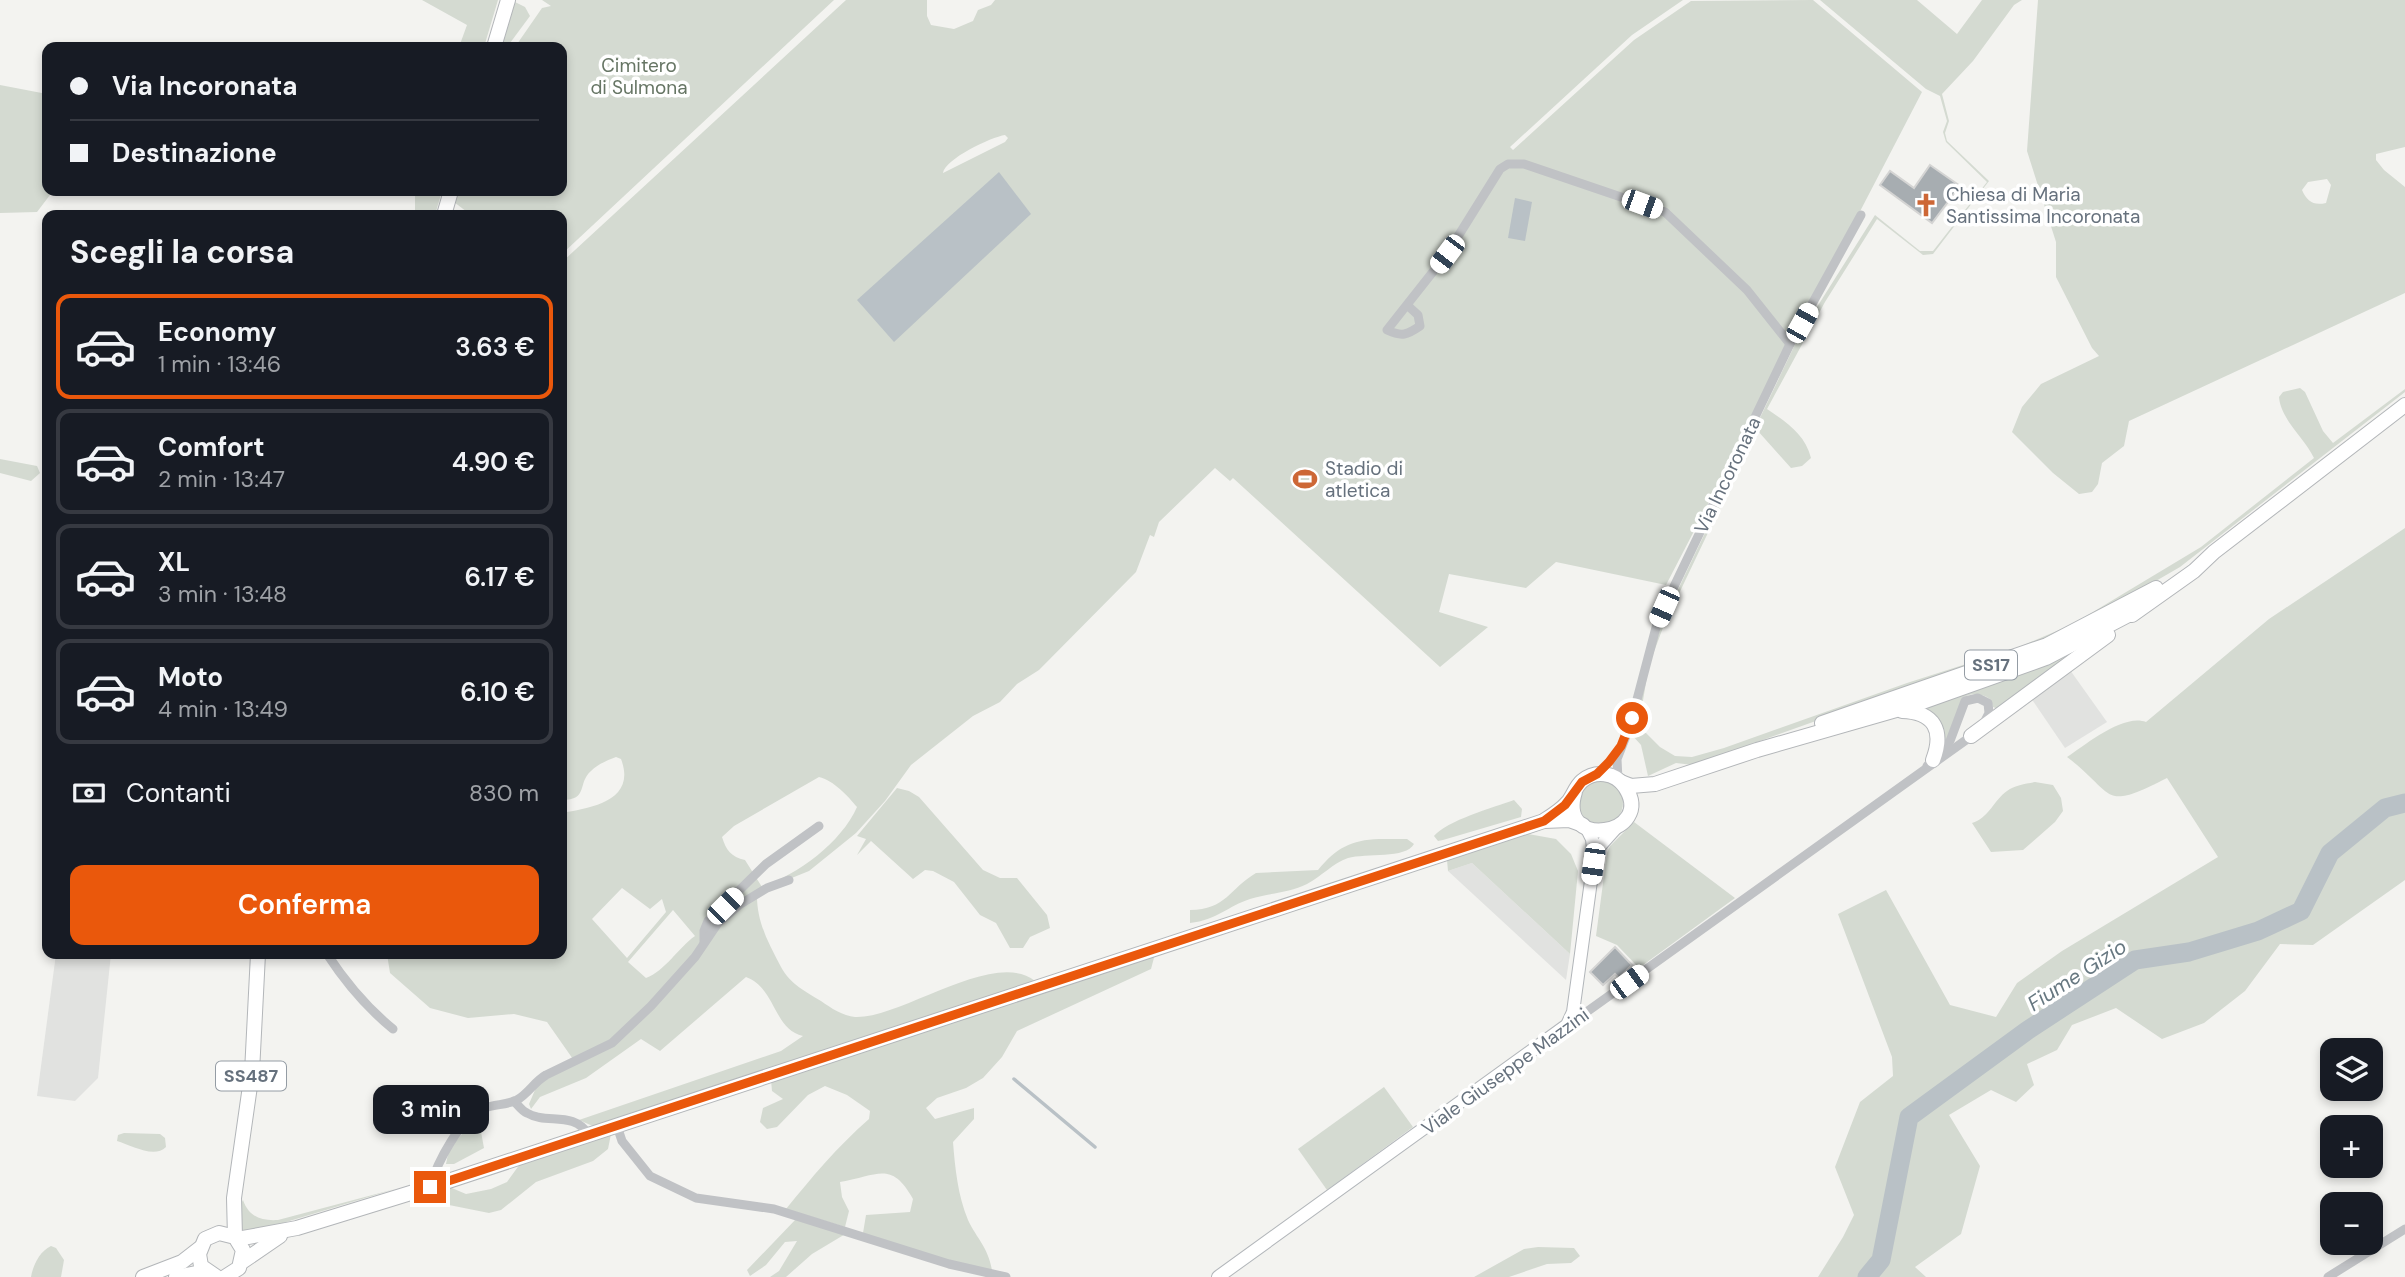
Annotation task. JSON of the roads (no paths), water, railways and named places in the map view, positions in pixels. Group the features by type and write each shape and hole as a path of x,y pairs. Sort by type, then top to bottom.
{"main road":[{"path":"496,42 508,0"},
{"name":"SS17","path":"1756,750 1857,710 2047,645 2130,603 2214,552 2405,405"},
{"name":"SS17","path":"1620,781 1631,786 1655,784 1756,750 1894,711 2031,664 2086,639 2138,610 2194,572 2214,552"},
{"path":"1972,736 2138,610"},
{"path":"1894,711 1919,713 1934,724 1938,742 1930,763"},
{"path":"1544,821 1565,805 1585,779 1597,774 1608,775 1620,781 1629,796 1630,808 1625,819 1599,847 1594,859"},
{"name":"SS17","path":"1630,808 1635,799 1655,784"},
{"path":"1570,1020 1594,859 1592,839 1573,810 1575,792"},
{"path":"144,1277 182,1262 204,1242 225,1233 236,1238 297,1228 430,1187 1544,821 1569,820 1601,832 1616,828"},
{"name":"SS487","path":"236,1238 234,1198 252,1072 258,959"},
{"name":"Viale Giuseppe Mazzini","path":"1218,1277 1556,1034 1570,1020"},
{"name":"SS487","path":"204,1242 234,1198"},
{"path":"225,1277 234,1273 242,1262 271,1241 297,1228"},
{"path":"236,1238 243,1250 242,1262"},
{"path":"204,1242 199,1260 211,1274"},
{"path":"176,1277 211,1274"}],"street":[{"path":"1407,305 1447,254 1500,169 1508,164 1524,164 1665,212 1747,289 1790,344"},
{"name":"Via Incoronata","path":"1620,781 1616,765 1630,726 1658,620 1790,344 1861,215"},
{"name":"Viale Giuseppe Mazzini","path":"1570,1020 1601,1002 1930,763 1972,736 1982,727 1989,713 1988,703 1978,698 1968,699 1962,705 1950,741 1930,763"},
{"name":"Via Incoronata","path":"1597,774 1621,746"},
{"path":"704,942 708,921 766,864 819,826"},
{"path":"430,1187 436,1165 461,1128 482,1109 514,1101 529,1092 536,1081 545,1075 612,1043 652,1006 695,957 718,923 739,905 767,888 789,880"},
{"path":"330,959 346,983 371,1011 393,1028"},
{"path":"1575,995 1589,1003 1601,1002"},
{"path":"514,1101 527,1114 559,1118 583,1125 589,1135"},
{"path":"617,1126 622,1141 650,1176 696,1198 774,1209 949,1264 1006,1277"},
{"path":"2328,1277 2405,1229"}],"waterway":[{"name":"Fiume Gizio","path":"1867,1277 1881,1260 1909,1117 2028,1030 2135,960 2189,952 2258,931 2301,911 2330,853 2385,808 2405,803"},
{"path":"1014,1079 1095,1147"}],"place":[{"name":"Chiesa di Maria Santissima Incoronata","path":"1926,205"},
{"name":"Stadio di atletica","path":"1305,479"}],"park label":[{"name":"Cimitero di Sulmona","path":"639,76"}]}
